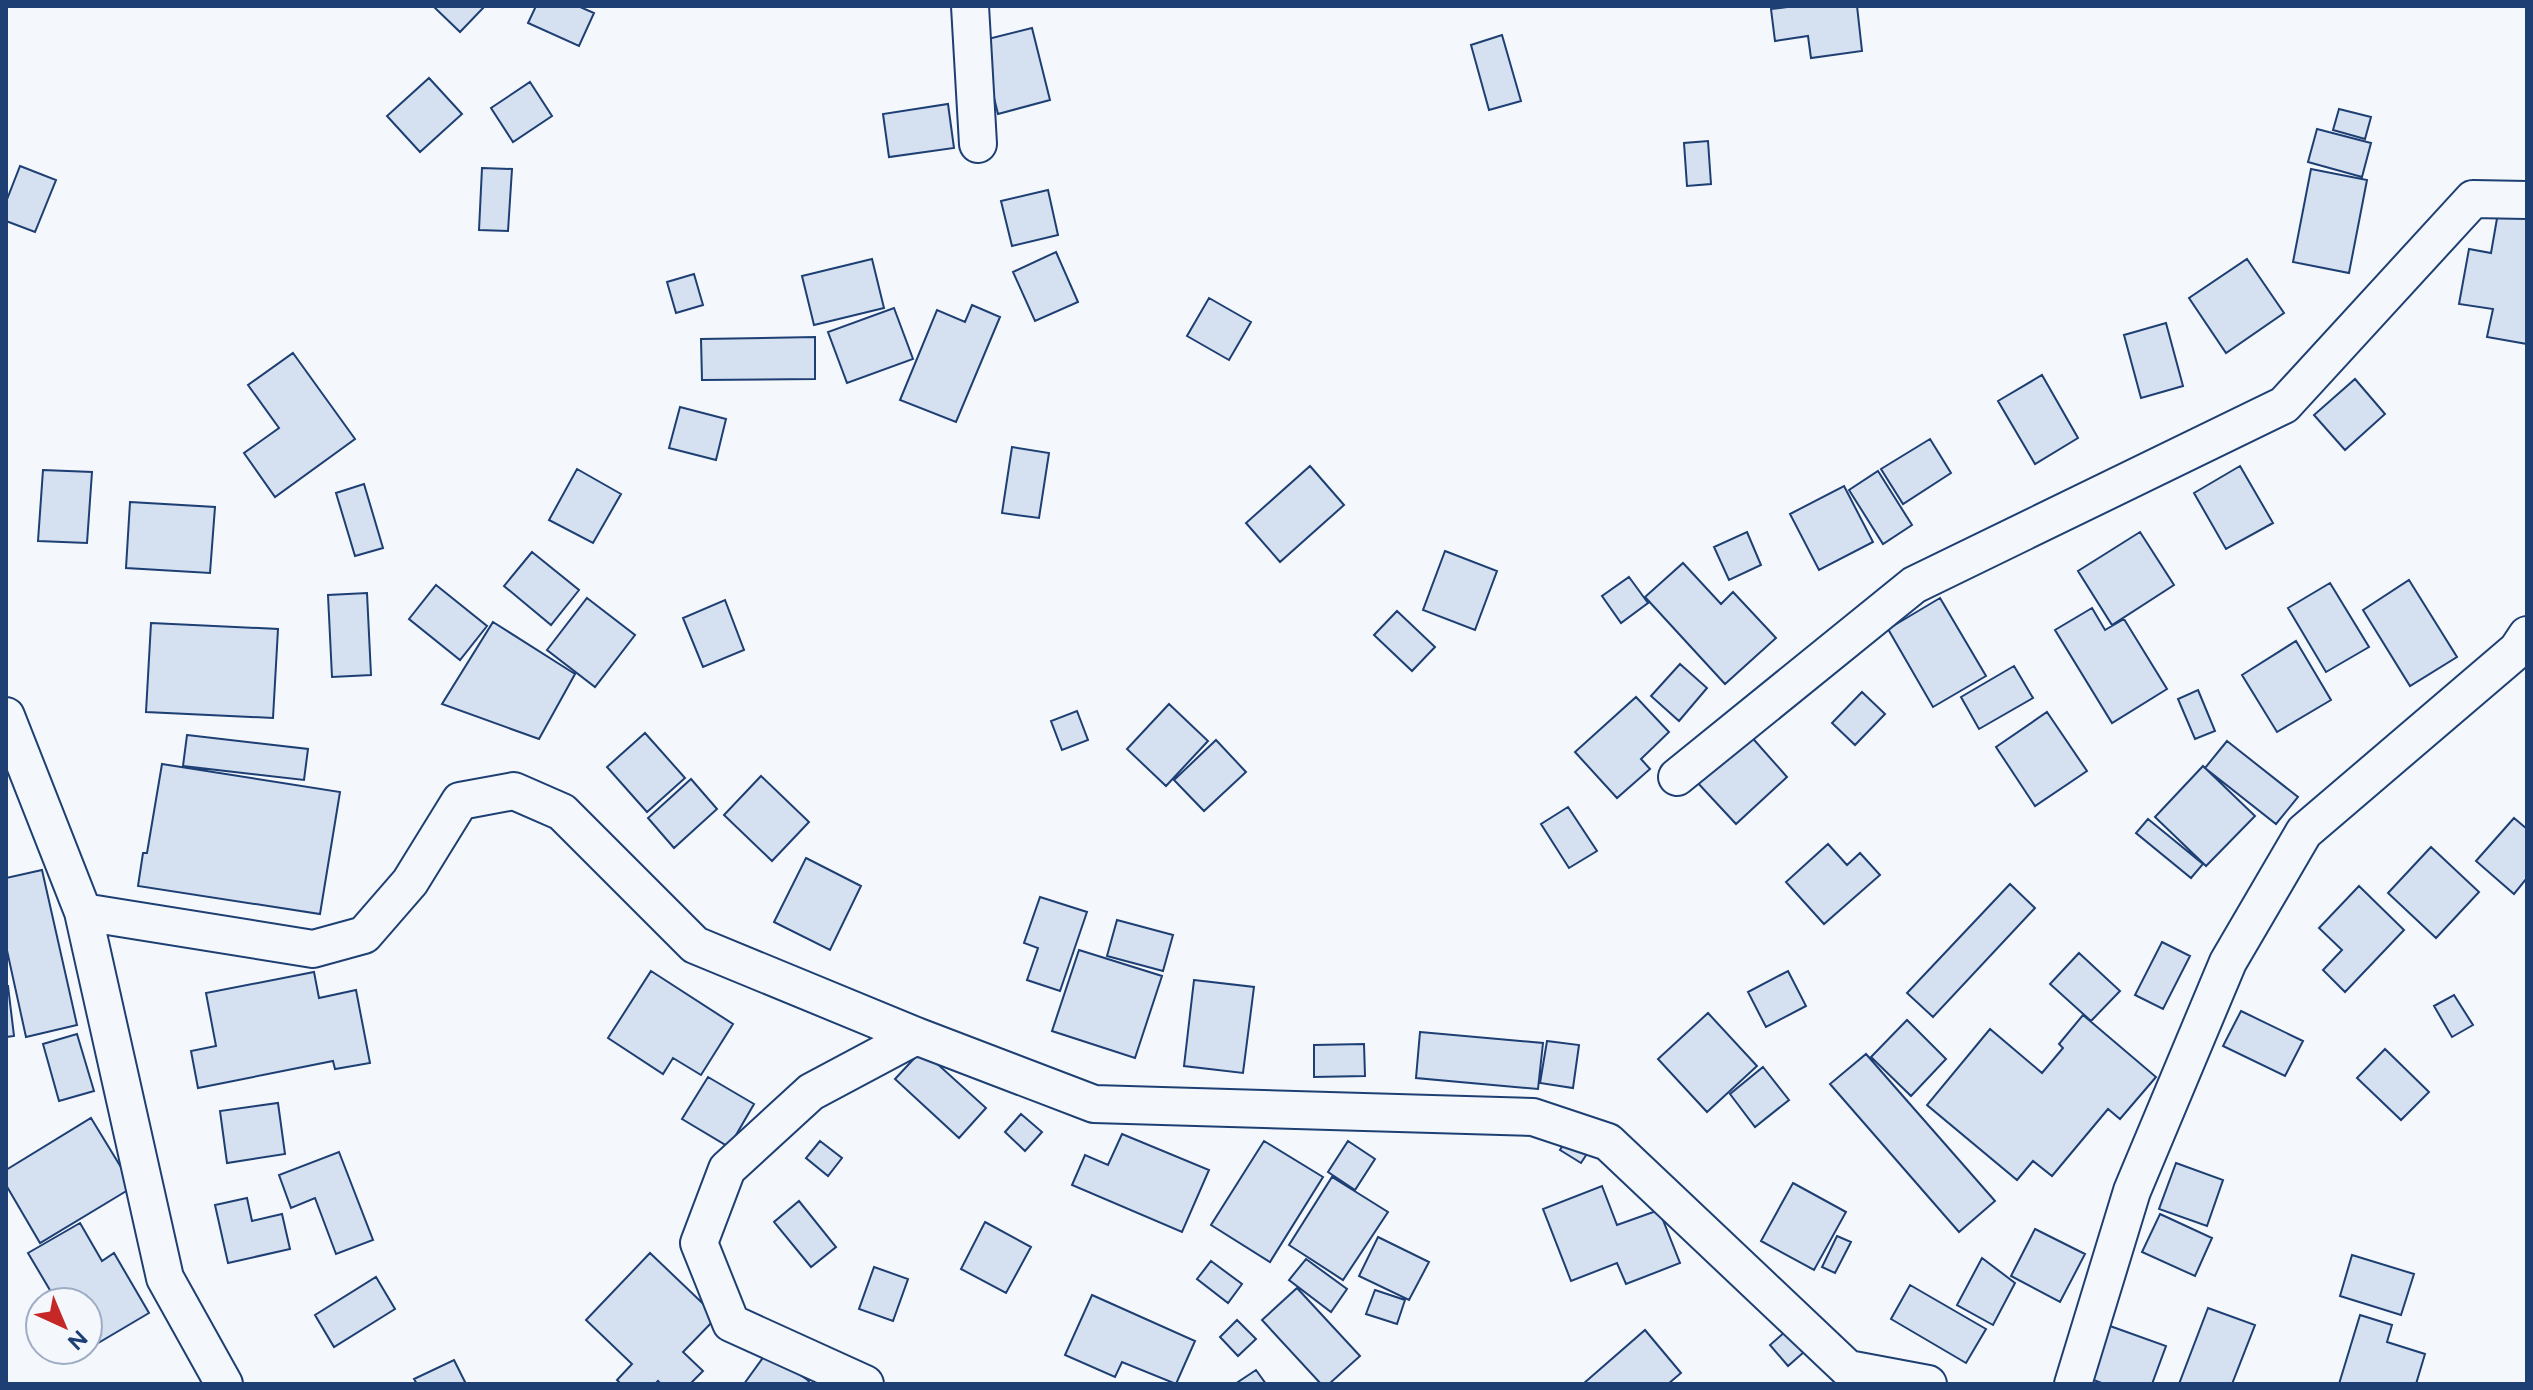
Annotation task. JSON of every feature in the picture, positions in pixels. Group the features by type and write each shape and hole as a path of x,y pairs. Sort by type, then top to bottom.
{"street":[{"path":"970,6 978,144"},
{"path":"1677,777 1914,585 2284,405 2473,199 2527,200"},
{"path":"2073,1384 2132,1191 2228,962 2304,832 2517,650 2527,635"},
{"path":"6,716 83,912 165,1278 224,1384"},
{"path":"83,912 313,949 364,935 410,882 460,801 514,791 562,812 695,945 916,1036 1094,1104 1533,1117 1608,1142 1848,1369 1928,1384"},
{"path":"865,1384 731,1323 699,1243 727,1169 811,1092 916,1036"}],"building":[{"path":"433,6 485,6 460,32"},
{"path":"536,6 578,6 594,13 579,46 528,23"},
{"path":"1857,6 1862,51 1811,58 1808,36 1775,41 1771,9"},
{"path":"1032,28 1050,100 998,114 980,41"},
{"path":"1502,35 1521,101 1489,110 1471,45"},
{"path":"429,78 462,114 420,152 387,116"},
{"path":"530,82 552,116 513,142 491,108"},
{"path":"948,104 954,148 889,157 883,114"},
{"path":"2339,109 2371,117 2365,139 2333,130"},
{"path":"2317,129 2371,143 2362,177 2308,162"},
{"path":"1708,141 1711,184 1687,186 1684,143"},
{"path":"20,166 56,180 35,232 6,221 6,202"},
{"path":"482,168 512,169 508,231 479,230"},
{"path":"2311,169 2367,180 2349,273 2293,262"},
{"path":"1048,190 1058,235 1012,246 1001,201"},
{"path":"2499,207 2527,212 2527,344 2487,337 2493,309 2459,304 2469,249 2491,253"},
{"path":"1056,252 1078,302 1035,321 1013,272"},
{"path":"872,259 884,308 814,325 802,276"},
{"path":"2247,259 2284,313 2226,353 2189,298"},
{"path":"694,274 703,305 676,313 667,282"},
{"path":"1209,298 1251,322 1229,360 1187,336"},
{"path":"972,305 1000,317 956,422 900,400 937,310 965,322"},
{"path":"894,308 913,359 847,383 828,332"},
{"path":"2166,323 2183,386 2141,398 2124,335"},
{"path":"815,337 815,379 702,380 701,339"},
{"path":"293,353 355,439 275,497 244,453 279,428 248,385"},
{"path":"2042,375 2078,438 2035,464 1998,401"},
{"path":"2355,379 2385,414 2345,450 2314,415"},
{"path":"680,407 726,419 716,460 669,448"},
{"path":"1930,439 1951,473 1903,504 1881,469"},
{"path":"1012,447 1049,453 1039,518 1002,513"},
{"path":"1310,466 1344,505 1280,562 1246,523"},
{"path":"2240,466 2273,523 2226,549 2194,493"},
{"path":"577,469 621,494 593,543 549,520"},
{"path":"43,470 92,472 87,543 38,541"},
{"path":"1878,471 1912,525 1883,544 1849,490"},
{"path":"364,484 383,548 355,556 336,493"},
{"path":"1844,486 1873,542 1819,570 1790,514"},
{"path":"130,502 215,507 210,573 126,568"},
{"path":"1747,532 1761,565 1729,580 1714,547"},
{"path":"2140,532 2174,585 2112,625 2078,571"},
{"path":"1445,551 1497,571 1475,630 1423,610"},
{"path":"532,552 579,590 551,625 504,586"},
{"path":"1683,563 1721,604 1733,592 1776,638 1725,684 1645,597"},
{"path":"1629,577 1648,603 1621,623 1602,596"},
{"path":"2409,580 2457,657 2410,686 2363,610"},
{"path":"2330,583 2369,647 2326,672 2288,608"},
{"path":"436,585 487,626 460,660 409,619"},
{"path":"367,593 371,675 332,677 328,595"},
{"path":"587,598 635,635 595,687 547,650"},
{"path":"1940,598 1986,676 1933,707 1888,629"},
{"path":"725,600 744,650 703,667 683,618"},
{"path":"2092,608 2105,630 2124,619 2167,689 2112,723 2055,630"},
{"path":"1397,611 1435,647 1412,671 1374,635"},
{"path":"493,622 575,674 539,739 442,704"},
{"path":"151,623 278,629 273,718 146,712"},
{"path":"2296,641 2331,700 2277,732 2242,675"},
{"path":"1680,664 1707,688 1679,721 1651,696"},
{"path":"2014,666 2033,698 1979,729 1961,697"},
{"path":"2198,690 2215,731 2195,739 2178,699"},
{"path":"1862,692 1885,714 1855,745 1832,723"},
{"path":"1636,697 1669,732 1641,759 1650,769 1617,798 1575,752"},
{"path":"1169,704 1208,741 1166,786 1127,749"},
{"path":"1077,711 1088,740 1062,750 1051,721"},
{"path":"2047,712 2087,771 2035,806 1996,747"},
{"path":"645,733 685,778 647,812 607,767"},
{"path":"1748,733 1787,777 1736,824 1696,781"},
{"path":"187,735 308,749 304,780 183,766"},
{"path":"1216,740 1246,772 1204,811 1174,780"},
{"path":"2227,741 2298,797 2276,824 2205,768"},
{"path":"162,764 340,792 320,914 138,886 143,853 147,853"},
{"path":"2203,766 2255,816 2206,866 2155,817"},
{"path":"761,776 809,822 772,861 724,815"},
{"path":"691,779 717,809 674,848 648,818"},
{"path":"1568,807 1597,851 1569,868 1541,824"},
{"path":"2514,818 2527,829 2527,878 2514,894 2476,861"},
{"path":"2148,819 2203,864 2191,878 2136,833"},
{"path":"1828,844 1847,865 1860,853 1880,875 1824,924 1786,882"},
{"path":"2431,847 2479,892 2436,938 2388,893"},
{"path":"806,858 861,886 830,950 774,922"},
{"path":"42,870 77,1025 26,1037 6,946 6,878"},
{"path":"2010,884 2035,908 1933,1017 1907,993"},
{"path":"2359,886 2404,930 2345,992 2323,970 2342,950 2319,928"},
{"path":"1040,897 1087,912 1060,991 1027,980 1038,948 1024,943"},
{"path":"1117,920 1173,935 1163,971 1107,956"},
{"path":"2162,942 2190,956 2163,1009 2135,995"},
{"path":"1079,950 1162,976 1135,1058 1052,1031"},
{"path":"2079,953 2120,991 2091,1021 2050,984"},
{"path":"651,971 733,1024 701,1075 673,1058 663,1074 608,1038"},
{"path":"1788,971 1806,1006 1766,1027 1748,992"},
{"path":"314,972 319,998 356,990 370,1063 335,1069 333,1061 198,1088 191,1051 216,1046 206,993"},
{"path":"1194,980 1254,987 1243,1073 1184,1066"},
{"path":"6,986 14,1036 6,1037"},
{"path":"2454,995 2473,1025 2452,1037 2434,1006"},
{"path":"2241,1011 2303,1041 2285,1076 2223,1046"},
{"path":"1708,1013 1757,1066 1707,1112 1658,1059"},
{"path":"2083,1015 2156,1077 2120,1119 2108,1109 2052,1176 2033,1161 2017,1180 1927,1105 1990,1029 2042,1073 2063,1048 2059,1044"},
{"path":"1907,1020 1946,1059 1911,1096 1871,1057"},
{"path":"1420,1032 1543,1043 1538,1089 1416,1078"},
{"path":"77,1034 94,1091 59,1101 43,1044"},
{"path":"1547,1041 1579,1045 1573,1088 1540,1083"},
{"path":"1364,1044 1365,1076 1314,1077 1314,1045"},
{"path":"2385,1049 2429,1092 2401,1120 2357,1078"},
{"path":"922,1050 986,1108 959,1138 895,1079"},
{"path":"1866,1054 1995,1201 1959,1232 1830,1084"},
{"path":"1763,1067 1789,1100 1755,1127 1730,1094"},
{"path":"708,1077 754,1104 729,1147 682,1119"},
{"path":"278,1103 285,1154 227,1163 220,1111"},
{"path":"1021,1114 1042,1132 1025,1151 1005,1132"},
{"path":"91,1118 133,1187 40,1243 6,1185 6,1170"},
{"path":"1571,1132 1592,1146 1581,1163 1560,1150"},
{"path":"1122,1134 1209,1170 1182,1232 1072,1185 1085,1155 1108,1165"},
{"path":"820,1141 842,1158 828,1176 806,1158"},
{"path":"1264,1141 1323,1177 1270,1262 1211,1225"},
{"path":"1348,1141 1375,1159 1355,1190 1328,1172"},
{"path":"339,1152 373,1240 336,1254 315,1198 291,1208 279,1175"},
{"path":"2176,1163 2223,1180 2207,1226 2159,1209"},
{"path":"1332,1177 1388,1212 1343,1280 1289,1245"},
{"path":"1793,1183 1846,1212 1814,1270 1761,1241"},
{"path":"1602,1186 1617,1225 1659,1210 1680,1263 1626,1284 1617,1263 1571,1281 1543,1209"},
{"path":"247,1198 252,1221 282,1214 290,1249 228,1263 215,1205"},
{"path":"799,1201 836,1247 811,1267 774,1222"},
{"path":"2160,1214 2212,1238 2195,1276 2142,1252"},
{"path":"985,1222 1031,1247 1006,1293 961,1269"},
{"path":"80,1223 102,1261 114,1253 149,1313 104,1340 104,1286 48,1286 28,1253"},
{"path":"2035,1229 2085,1254 2060,1302 2011,1276"},
{"path":"1837,1236 1851,1242 1835,1273 1822,1267"},
{"path":"1378,1237 1429,1262 1409,1300 1359,1276"},
{"path":"650,1253 717,1317 683,1352 703,1371 690,1384 661,1384 658,1381 655,1384 621,1384 617,1380 632,1364 586,1320"},
{"path":"2352,1255 2414,1274 2401,1315 2340,1296"},
{"path":"1982,1258 2015,1283 1993,1325 1957,1305"},
{"path":"1306,1259 1347,1289 1331,1312 1289,1280"},
{"path":"1211,1261 1242,1284 1228,1303 1197,1279"},
{"path":"874,1267 908,1279 893,1321 859,1309"},
{"path":"376,1277 395,1309 334,1347 315,1315"},
{"path":"1910,1285 1986,1329 1966,1363 1891,1319"},
{"path":"1297,1288 1360,1356 1329,1384 1321,1384 1262,1320"},
{"path":"1375,1290 1405,1300 1397,1324 1366,1314"},
{"path":"1092,1295 1195,1341 1176,1384 1122,1362 1115,1377 1065,1355"},
{"path":"2208,1308 2255,1325 2232,1384 2179,1384"},
{"path":"2360,1315 2392,1325 2387,1342 2425,1354 2416,1384 2339,1384"},
{"path":"1237,1320 1256,1339 1238,1356 1220,1337"},
{"path":"2110,1326 2166,1346 2152,1384 2104,1384 2091,1379"},
{"path":"1645,1330 1681,1373 1668,1384 1583,1384"},
{"path":"1786,1331 1804,1352 1788,1366 1770,1345"},
{"path":"767,1352 809,1381 807,1384 744,1384"},
{"path":"454,1360 466,1384 417,1384 414,1379"},
{"path":"1256,1370 1266,1384 1235,1384"}]}
